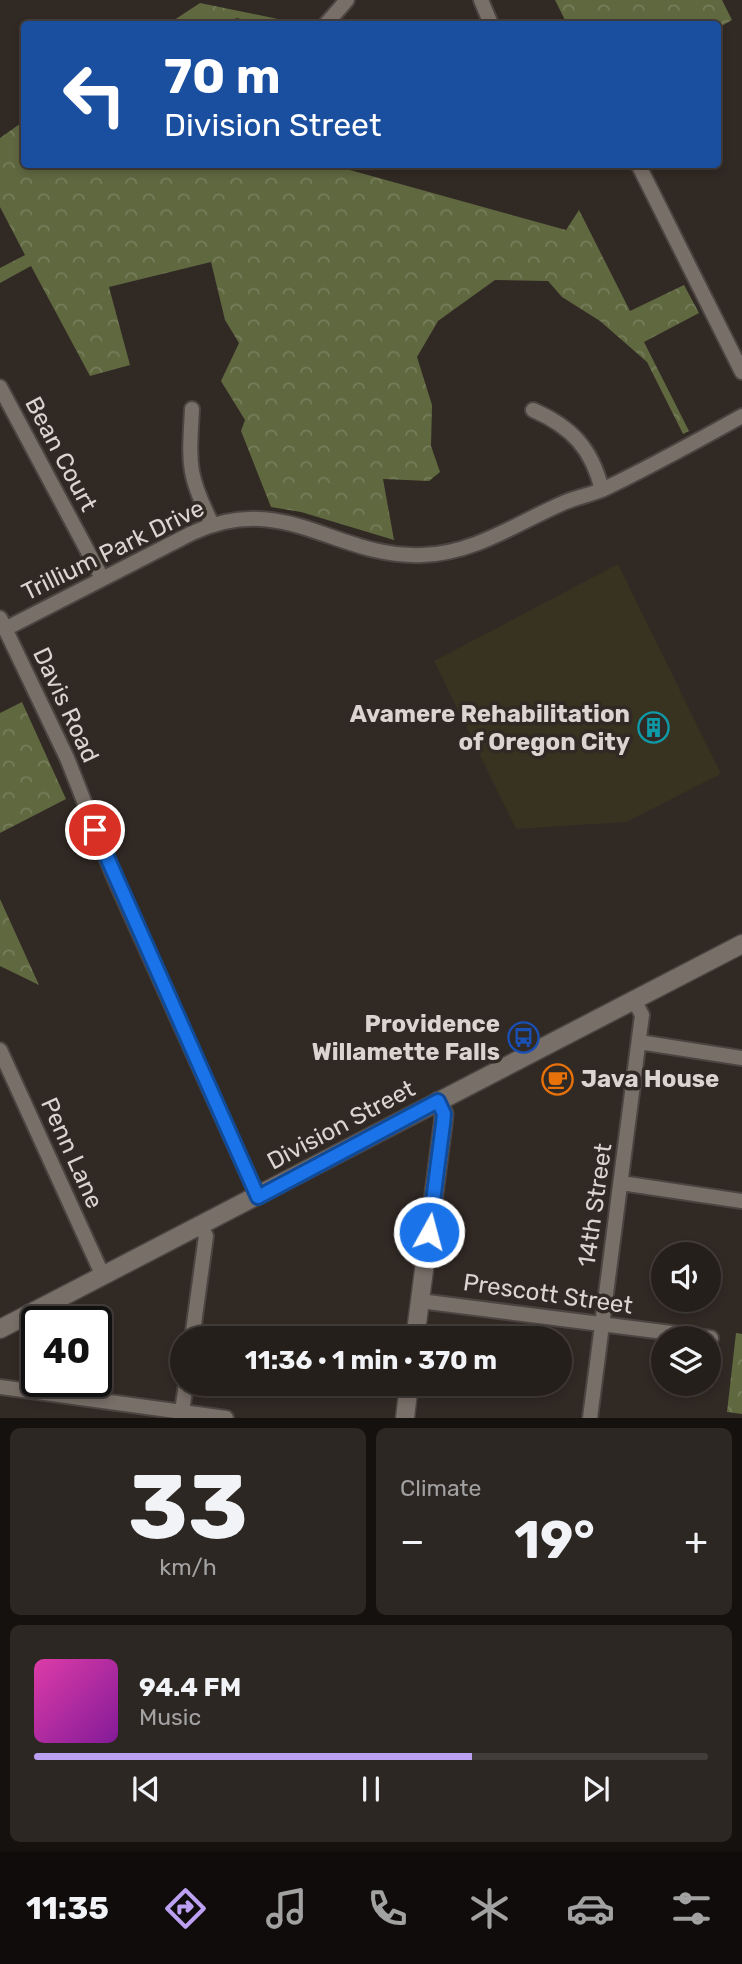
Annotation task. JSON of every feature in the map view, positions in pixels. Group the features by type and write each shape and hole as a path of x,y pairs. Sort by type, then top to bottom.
{"street":[{"path":"328,21 346,0"},
{"path":"481,0 490,21"},
{"path":"640,168 742,372"},
{"name":"Bean Court","path":"0,387 102,579"},
{"path":"192,409 189,467 193,485 212,524"},
{"path":"533,410 560,423 582,442 603,490"},
{"name":"Trillium Park Drive","path":"2,623 102,579 212,524 256,517 280,520 364,547 405,555 437,554 492,539 568,500 603,490 742,416"},
{"name":"Davis Road","path":"2,623 67,758 114,877 258,1197"},
{"name":"Division Street","path":"0,1329 742,944"},
{"name":"14th Street","path":"590,1418 642,1015 634,1000"},
{"path":"639,1042 742,1058"},
{"name":"Penn Lane","path":"0,1050 103,1276"},
{"path":"417,1326 444,1114 438,1101"},
{"path":"621,1183 742,1201"},
{"path":"194,1326 206,1236 201,1227"},
{"name":"Prescott Street","path":"420,1301 651,1331"},
{"path":"0,1387 182,1415 226,1418"},
{"path":"182,1415 184,1396"},
{"path":"405,1418 408,1396"}],"shaded area":[{"path":"618,564 721,774 626,822 516,829 434,661"}],"green space":[{"path":"555,0 722,0 732,20 721,26 721,21 566,21"},
{"path":"200,3 287,21 236,18 234,21 173,21"},
{"path":"21,123 21,168 343,168 566,230 579,210 630,311 684,285 699,313 644,342 689,431 683,434 647,362 600,321 562,297 548,281 495,280 438,321 417,357 432,405 431,446 440,472 429,481 383,479 394,540 301,512 271,507 241,431 245,420 221,381 239,343 225,320 211,262 109,287 130,365 90,376 31,266 0,283 0,268 25,255 0,207 0,138"},
{"path":"22,702 66,799 0,833 0,713"},
{"path":"0,899 39,985 0,966"},
{"path":"736,1333 742,1334 742,1414 727,1412"}],"place":[{"name":"Avamere Rehabilitation of Oregon City","path":"653,728"},
{"name":"Providence Willamette Falls","path":"523,1038"},
{"name":"Java House","path":"558,1079"}],"route":[{"path":"95,830 258,1197 438,1101 444,1114 429,1232"}]}
